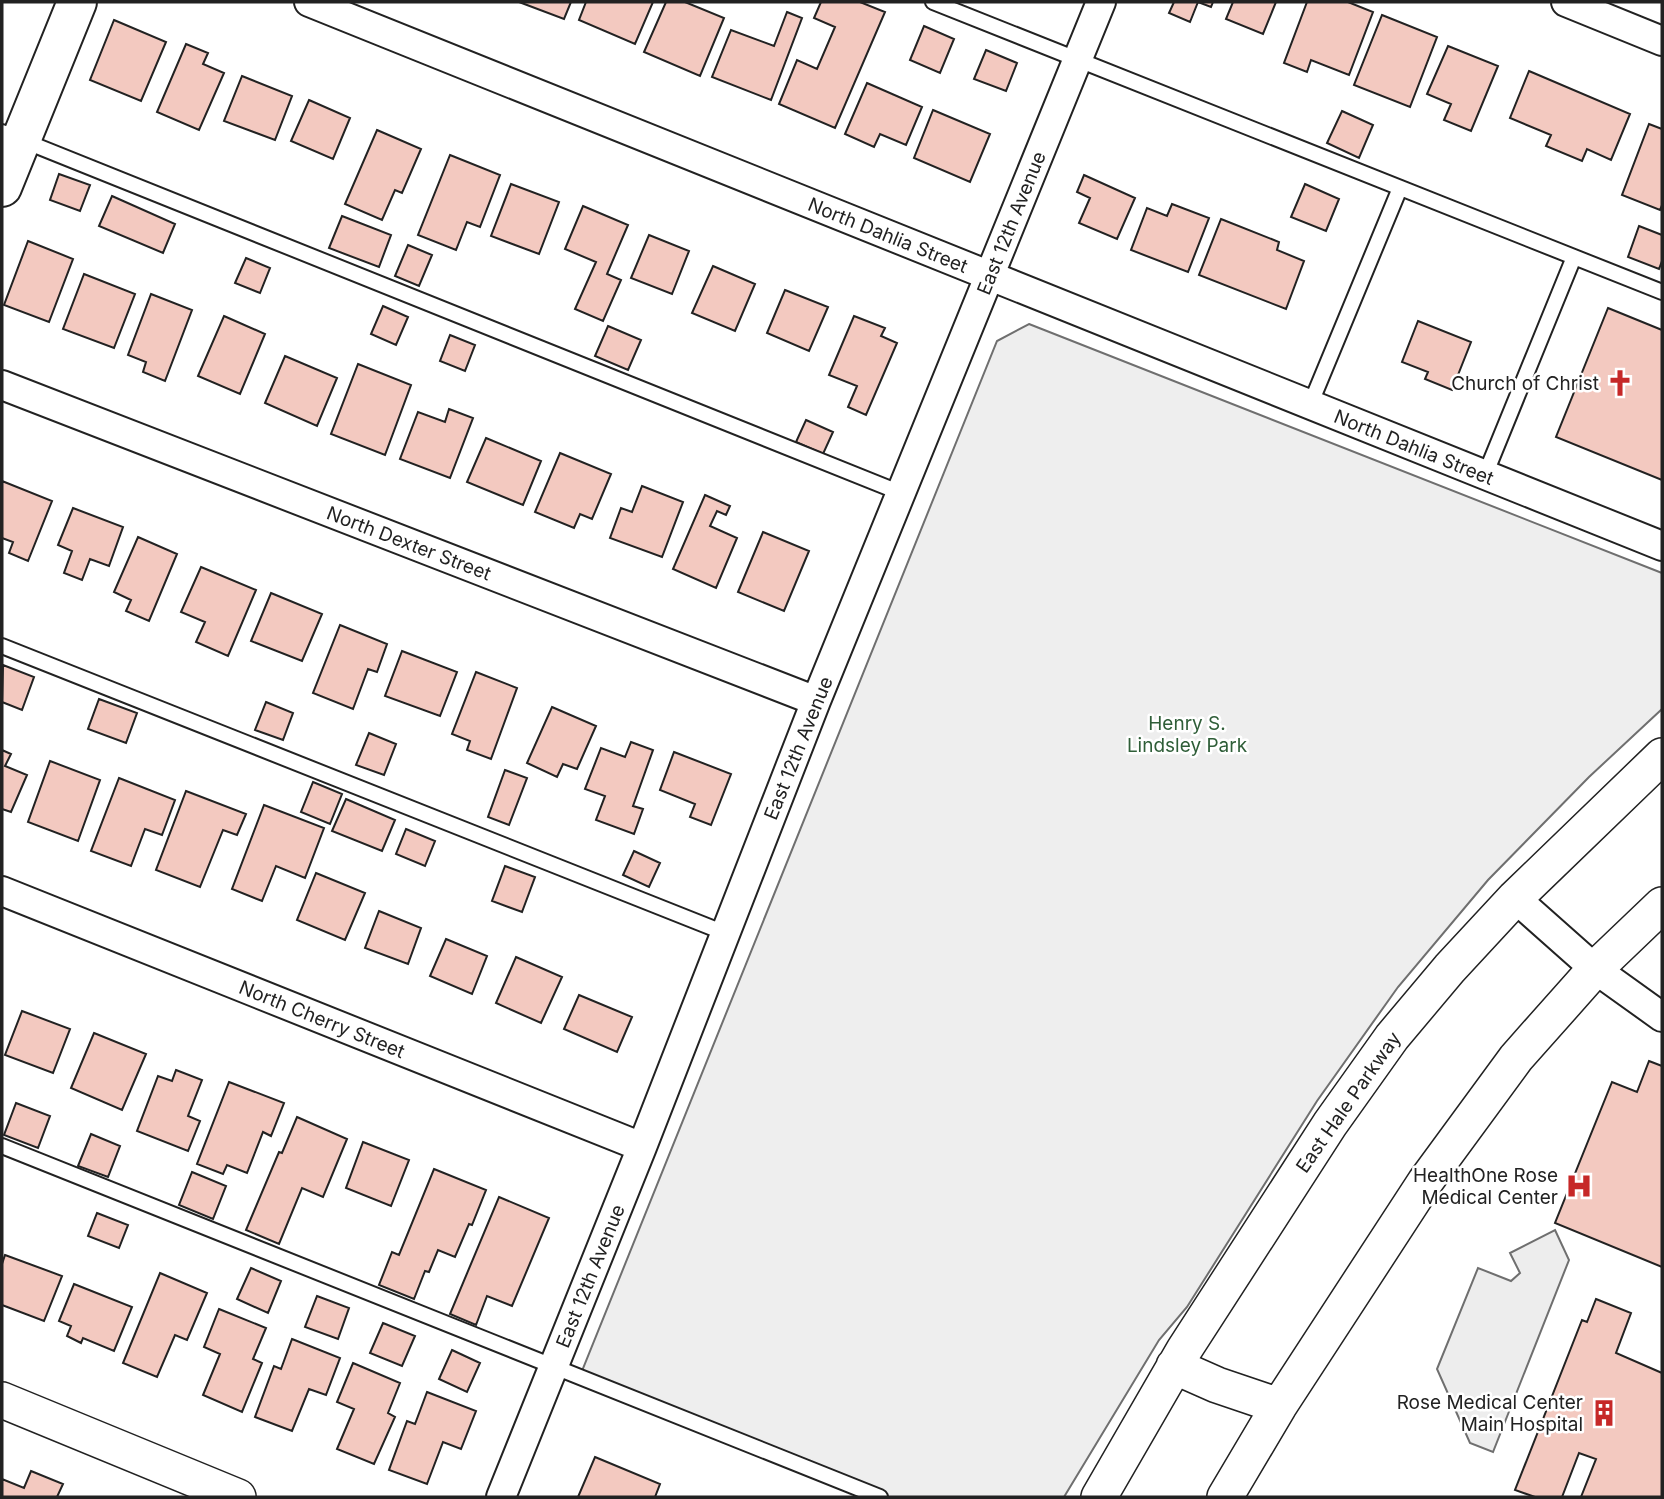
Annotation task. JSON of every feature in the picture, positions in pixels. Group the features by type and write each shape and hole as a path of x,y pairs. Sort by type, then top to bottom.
{"main road":[{"path":"2,187 12,136 77,2"}],"street":[{"name":"North Dahlia Street","path":"309,2 1662,547"},
{"name":"East 12th Avenue","path":"501,1497 642,1147 816,701 1101,2"},
{"path":"1566,2 1662,41"},
{"name":"North Dexter Street","path":"2,385 816,701"},
{"name":"East Hale Parkway","path":"1099,1497 1174,1366 1330,1124 1392,1037 1450,968 1516,898 1662,756"},
{"name":"North Cherry Street","path":"2,891 642,1147"},
{"path":"1516,898 1595,969 1662,1017"},
{"path":"1226,1497 1279,1406 1425,1182 1516,1058 1595,969 1662,905"},
{"path":"1174,1366 1217,1385 1279,1406"},
{"path":"2,1400 238,1497"}],"lane":[{"path":"933,2 1662,292"},
{"path":"12,136 901,493"},
{"path":"1310,405 1400,188"},
{"path":"1485,475 1574,257"},
{"path":"2,646 725,933"},
{"path":"2,1146 880,1497"}],"green space":[{"name":"Henry S. Lindsley Park","path":"1029,324 1662,573 1662,709 1589,777 1488,880 1398,987 1317,1101 1187,1307 1159,1340 1064,1497 880,1497 580,1376 997,341"}],"shaded area":[{"path":"1555,1230 1569,1260 1493,1452 1470,1443 1437,1369 1478,1268 1511,1281 1520,1273 1510,1253"}],"building":[{"path":"519,2 571,2 564,19"},
{"path":"586,2 653,2 635,44 579,20"},
{"path":"666,2 685,2 724,18 700,76 644,52"},
{"path":"821,2 860,2 885,12 835,128 779,104 797,60 817,69 835,27 814,18"},
{"path":"1174,2 1198,2 1190,22 1169,13"},
{"path":"1198,2 1213,2 1211,7"},
{"path":"1233,2 1276,2 1263,34 1226,19"},
{"path":"1307,2 1348,2 1373,12 1349,75 1311,60 1307,72 1284,63"},
{"path":"787,12 802,18 771,100 712,77 731,30 774,46"},
{"path":"1382,15 1437,37 1410,107 1354,85"},
{"path":"114,20 166,42 141,101 90,80"},
{"path":"924,26 954,39 940,73 910,60"},
{"path":"186,44 208,53 203,64 224,73 199,130 157,112"},
{"path":"1448,46 1498,66 1471,131 1444,120 1451,104 1427,94"},
{"path":"986,50 1017,63 1006,91 974,79"},
{"path":"1529,71 1630,114 1611,160 1587,149 1582,161 1546,146 1551,135 1510,118"},
{"path":"242,76 292,96 275,140 224,121"},
{"path":"867,83 922,107 906,145 880,134 874,147 845,134"},
{"path":"309,100 350,118 333,159 291,141"},
{"path":"933,110 990,134 970,182 914,158"},
{"path":"1342,111 1373,125 1359,158 1327,143"},
{"path":"1649,124 1662,129 1660,210 1622,195"},
{"path":"377,130 421,149 402,193 395,190 382,220 345,204"},
{"path":"450,155 500,175 480,227 467,222 456,250 418,235"},
{"path":"59,174 90,185 80,211 50,200"},
{"path":"1084,175 1135,198 1117,239 1079,223 1090,198 1077,192"},
{"path":"511,184 559,202 539,254 491,236"},
{"path":"1305,184 1339,199 1326,231 1291,217"},
{"path":"112,196 175,224 163,253 99,226"},
{"path":"1172,204 1209,218 1188,272 1131,250 1147,208 1167,216"},
{"path":"583,206 628,225 607,274 621,280 603,321 575,309 596,262 565,249"},
{"path":"342,216 391,235 379,267 329,248"},
{"path":"1221,219 1279,242 1277,250 1304,261 1286,309 1199,275"},
{"path":"1639,226 1662,235 1662,261 1659,269 1628,257"},
{"path":"649,235 689,251 672,294 631,278"},
{"path":"28,241 73,259 49,322 4,305"},
{"path":"408,245 432,255 419,286 395,276"},
{"path":"246,258 270,268 260,293 235,283"},
{"path":"713,266 755,284 735,331 692,313"},
{"path":"84,274 135,294 114,348 63,329"},
{"path":"785,290 828,307 809,351 767,333"},
{"path":"151,294 192,310 165,381 143,372 146,362 128,355"},
{"path":"383,306 408,317 396,345 371,334"},
{"name":"Church of Christ","path":"1608,308 1662,330 1662,480 1556,437"},
{"path":"224,316 265,334 240,394 198,376"},
{"path":"854,316 885,328 881,336 897,343 866,415 848,407 857,386 829,375"},
{"path":"1418,321 1471,342 1452,390 1425,379 1428,372 1402,362"},
{"path":"608,326 641,340 628,370 595,356"},
{"path":"450,335 475,345 465,371 440,361"},
{"path":"285,356 337,378 317,426 265,403"},
{"path":"358,364 411,385 385,455 331,434"},
{"path":"449,409 473,418 450,478 400,459 418,412 445,422"},
{"path":"806,420 833,432 823,454 796,442"},
{"path":"486,438 541,461 523,505 467,482"},
{"path":"560,453 611,474 592,519 580,514 574,528 535,512"},
{"path":"2,481 52,501 28,561 9,553 13,542 2,538"},
{"path":"642,486 683,502 662,557 610,538 621,508 632,512"},
{"path":"705,495 730,506 726,515 717,511 710,526 737,538 716,588 673,569"},
{"path":"73,508 123,527 109,566 90,559 82,580 64,573 72,551 58,545"},
{"path":"763,532 809,551 784,611 738,592"},
{"path":"138,537 177,554 149,621 126,611 131,600 114,592"},
{"path":"201,567 256,590 228,656 196,642 205,622 181,612"},
{"path":"271,593 322,614 302,661 251,641"},
{"path":"340,625 387,644 377,672 368,669 353,709 313,693"},
{"path":"402,651 457,672 440,716 385,696"},
{"path":"3,665 34,677 22,710 2,702"},
{"path":"476,672 517,688 491,759 467,750 470,741 452,734"},
{"path":"99,699 137,713 126,743 88,729"},
{"path":"266,702 293,713 283,740 255,730"},
{"path":"552,707 596,726 577,769 563,764 557,777 527,763"},
{"path":"369,733 396,744 384,775 356,765"},
{"path":"631,742 653,750 633,806 643,809 634,834 596,820 605,796 585,789 601,748 625,757"},
{"path":"2,750 11,754 5,766 27,775 11,812 2,809"},
{"path":"674,752 731,774 711,825 690,817 695,804 660,790"},
{"path":"50,761 100,780 78,841 28,822"},
{"path":"505,770 527,778 509,825 488,817"},
{"path":"119,778 175,800 162,835 145,829 131,866 91,851"},
{"path":"313,782 342,794 330,824 301,812"},
{"path":"186,791 246,814 237,835 223,830 200,887 156,870"},
{"path":"346,799 395,820 382,851 332,831"},
{"path":"264,805 324,828 305,878 276,866 262,901 232,889"},
{"path":"406,829 435,841 425,866 396,854"},
{"path":"634,851 660,863 649,887 623,875"},
{"path":"505,866 535,877 522,912 492,901"},
{"path":"316,873 365,893 345,940 297,920"},
{"path":"379,911 421,928 408,964 365,948"},
{"path":"446,939 487,956 472,994 430,976"},
{"path":"516,957 562,977 541,1023 496,1003"},
{"path":"579,995 632,1017 617,1052 564,1029"},
{"path":"22,1011 70,1029 53,1073 5,1055"},
{"path":"94,1033 146,1054 122,1110 71,1088"},
{"path":"1649,1061 1662,1066 1662,1267 1555,1223 1612,1082 1637,1092"},
{"path":"176,1070 202,1080 188,1116 200,1121 188,1151 137,1131 158,1076 172,1081"},
{"path":"229,1082 284,1103 271,1136 263,1132 247,1173 227,1165 223,1174 197,1164"},
{"path":"16,1103 50,1116 38,1148 4,1135"},
{"path":"297,1117 347,1139 323,1197 302,1188 279,1244 246,1230"},
{"path":"91,1134 120,1146 108,1177 78,1166"},
{"path":"363,1142 409,1160 391,1206 346,1188"},
{"path":"434,1169 486,1190 455,1257 438,1250 429,1272 425,1271 414,1299 379,1285 392,1252 399,1255"},
{"path":"192,1172 226,1186 213,1219 179,1205"},
{"path":"499,1197 549,1218 512,1306 487,1296 476,1325 450,1314"},
{"path":"97,1213 128,1225 119,1248 88,1236"},
{"path":"5,1255 62,1276 44,1321 2,1305 2,1264"},
{"path":"251,1268 281,1281 268,1313 237,1299"},
{"path":"160,1273 207,1293 187,1340 175,1335 157,1377 123,1363"},
{"path":"74,1284 132,1307 114,1351 83,1338 81,1343 67,1336 71,1326 59,1321"},
{"path":"317,1296 349,1308 338,1339 305,1327"},
{"name":"Rose Medical Center Main Hospital","path":"1596,1299 1631,1313 1616,1353 1662,1373 1662,1497 1581,1497 1596,1459 1579,1453 1562,1497 1535,1497 1515,1490 1582,1320 1587,1322"},
{"path":"219,1309 266,1328 253,1359 262,1363 242,1412 203,1395 220,1354 204,1347"},
{"path":"383,1323 415,1336 402,1366 370,1353"},
{"path":"292,1339 340,1358 326,1395 309,1389 292,1431 255,1417 274,1366 281,1369"},
{"path":"452,1350 480,1363 467,1392 439,1379"},
{"path":"353,1363 400,1383 388,1413 395,1417 374,1464 337,1449 354,1409 337,1402"},
{"path":"427,1392 476,1411 461,1449 443,1442 427,1484 389,1470 407,1421 415,1424"},
{"path":"595,1457 660,1484 655,1497 578,1497"},
{"path":"31,1471 63,1484 57,1497 2,1497 2,1479 24,1488"}],"place":[{"name":"Church of Christ","path":"1620,383"},
{"name":"HealthOne Rose Medical Center","path":"1579,1186"},
{"name":"Rose Medical Center Main Hospital","path":"1604,1413"}]}
